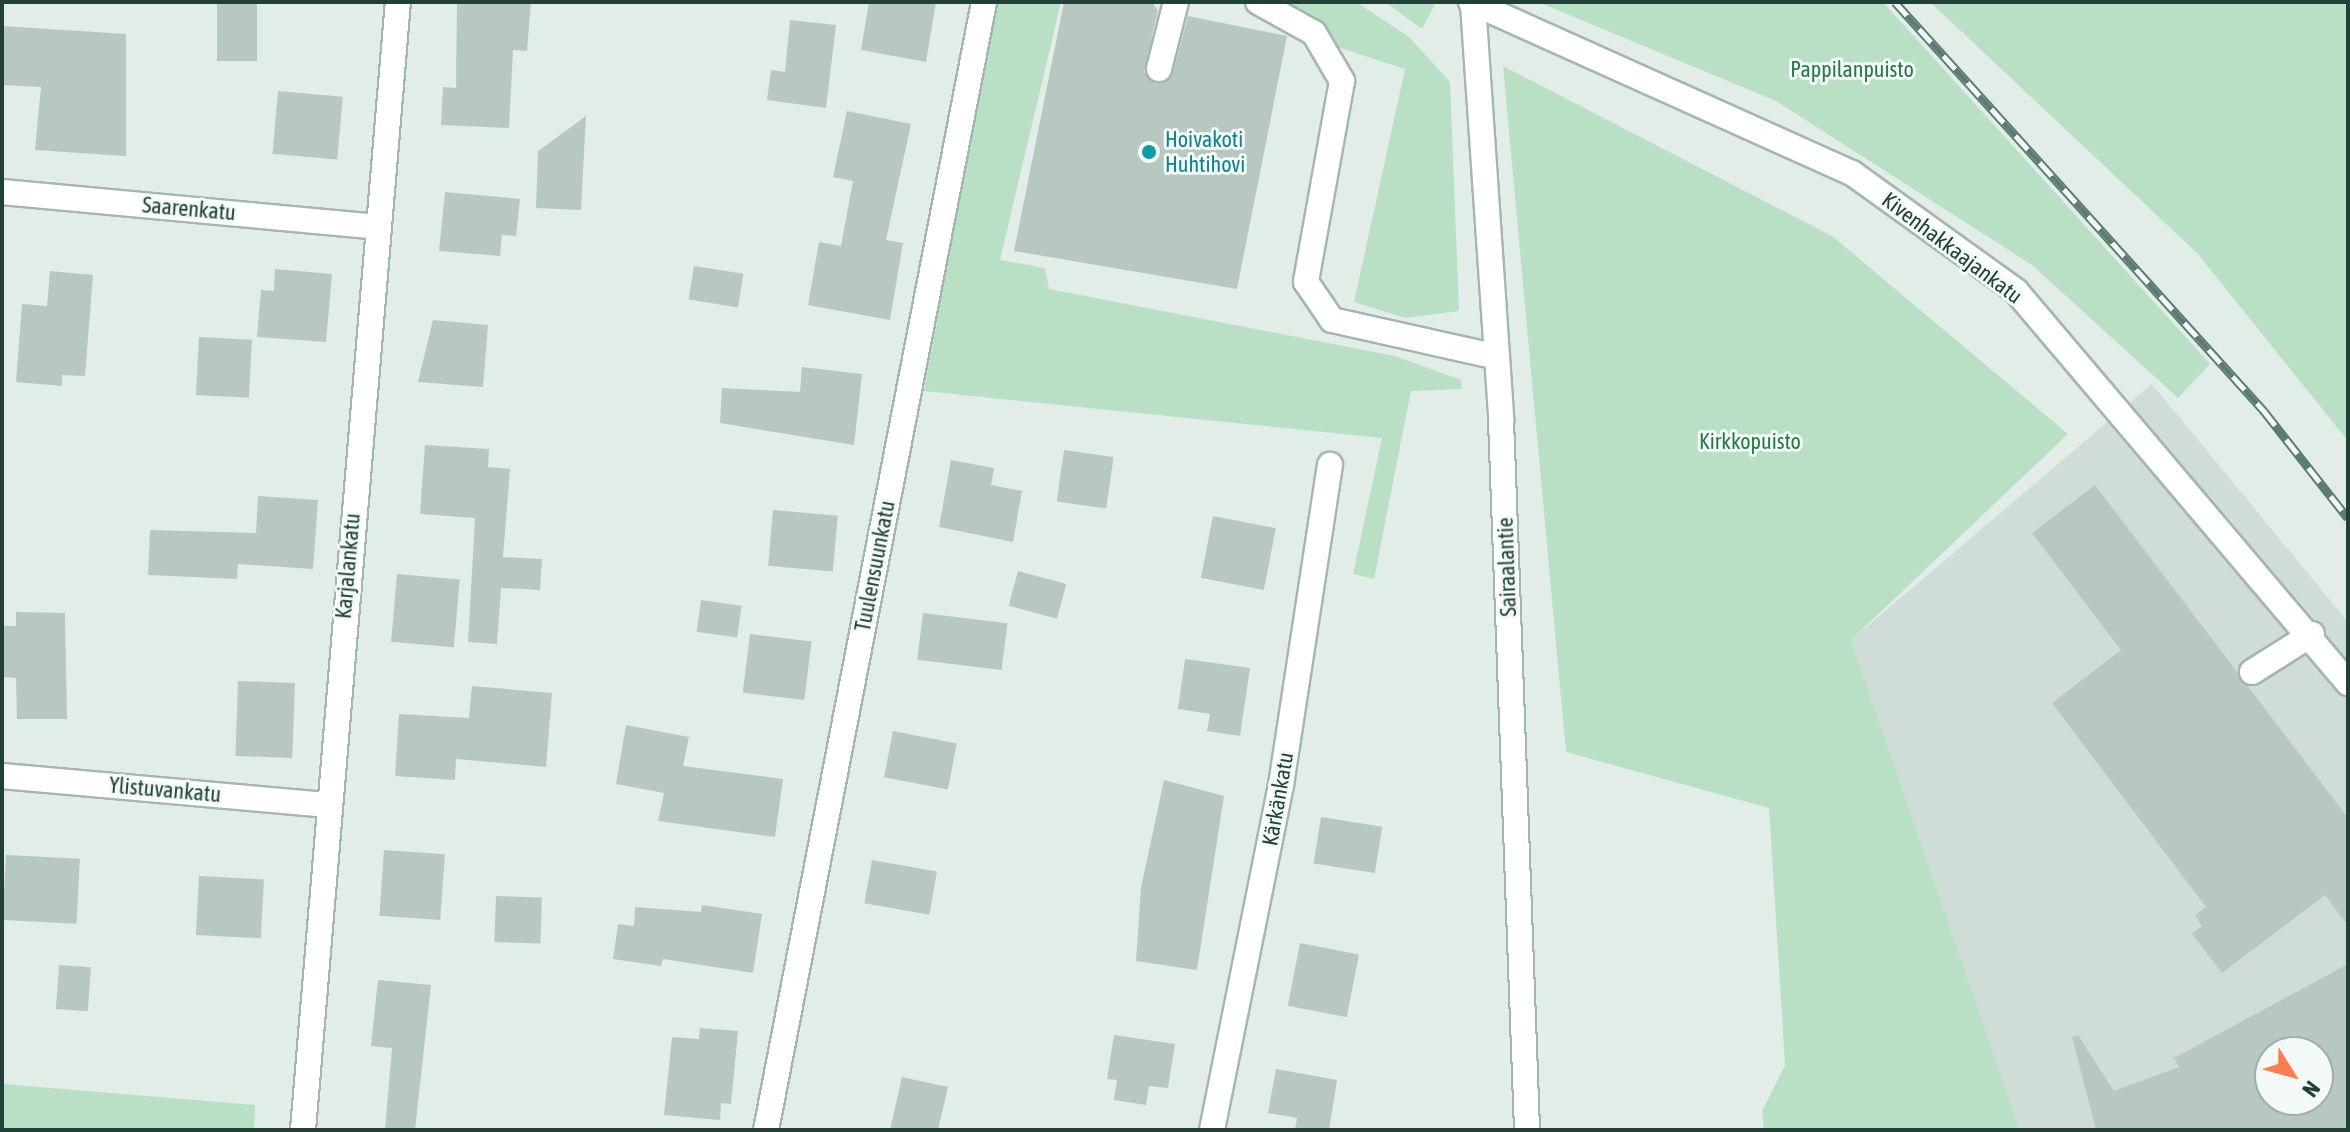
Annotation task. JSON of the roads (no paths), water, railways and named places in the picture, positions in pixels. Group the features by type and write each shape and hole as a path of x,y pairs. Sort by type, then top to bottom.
{"street":[{"name":"Karjalankatu","path":"303,1130 376,227 398,2"},
{"name":"Tuulensuunkatu","path":"766,1130 984,2"},
{"path":"1159,69 1176,2"},
{"path":"1258,2 1314,33 1342,81 1306,282 1332,320 1497,357"},
{"name":"Sairaalantie","path":"1472,3 1497,357 1527,1130"},
{"name":"Kivenhakkaajankatu","path":"1472,3 1852,173 2016,291 2312,634 2348,683"},
{"name":"Saarenkatu","path":"2,192 376,227"},
{"name":"Kärkänkatu","path":"1212,1130 1281,785 1330,465"},
{"path":"2252,672 2312,634"},
{"name":"Ylistuvankatu","path":"2,776 328,805"}],"railway":[{"path":"1895,2 2264,411 2348,518"}],"place":[{"name":"Hoivakoti Huhtihovi","path":"1149,152"}],"park label":[{"name":"Pappilanpuisto","path":"1852,70"},
{"name":"Kirkkopuisto","path":"1750,442"}]}
